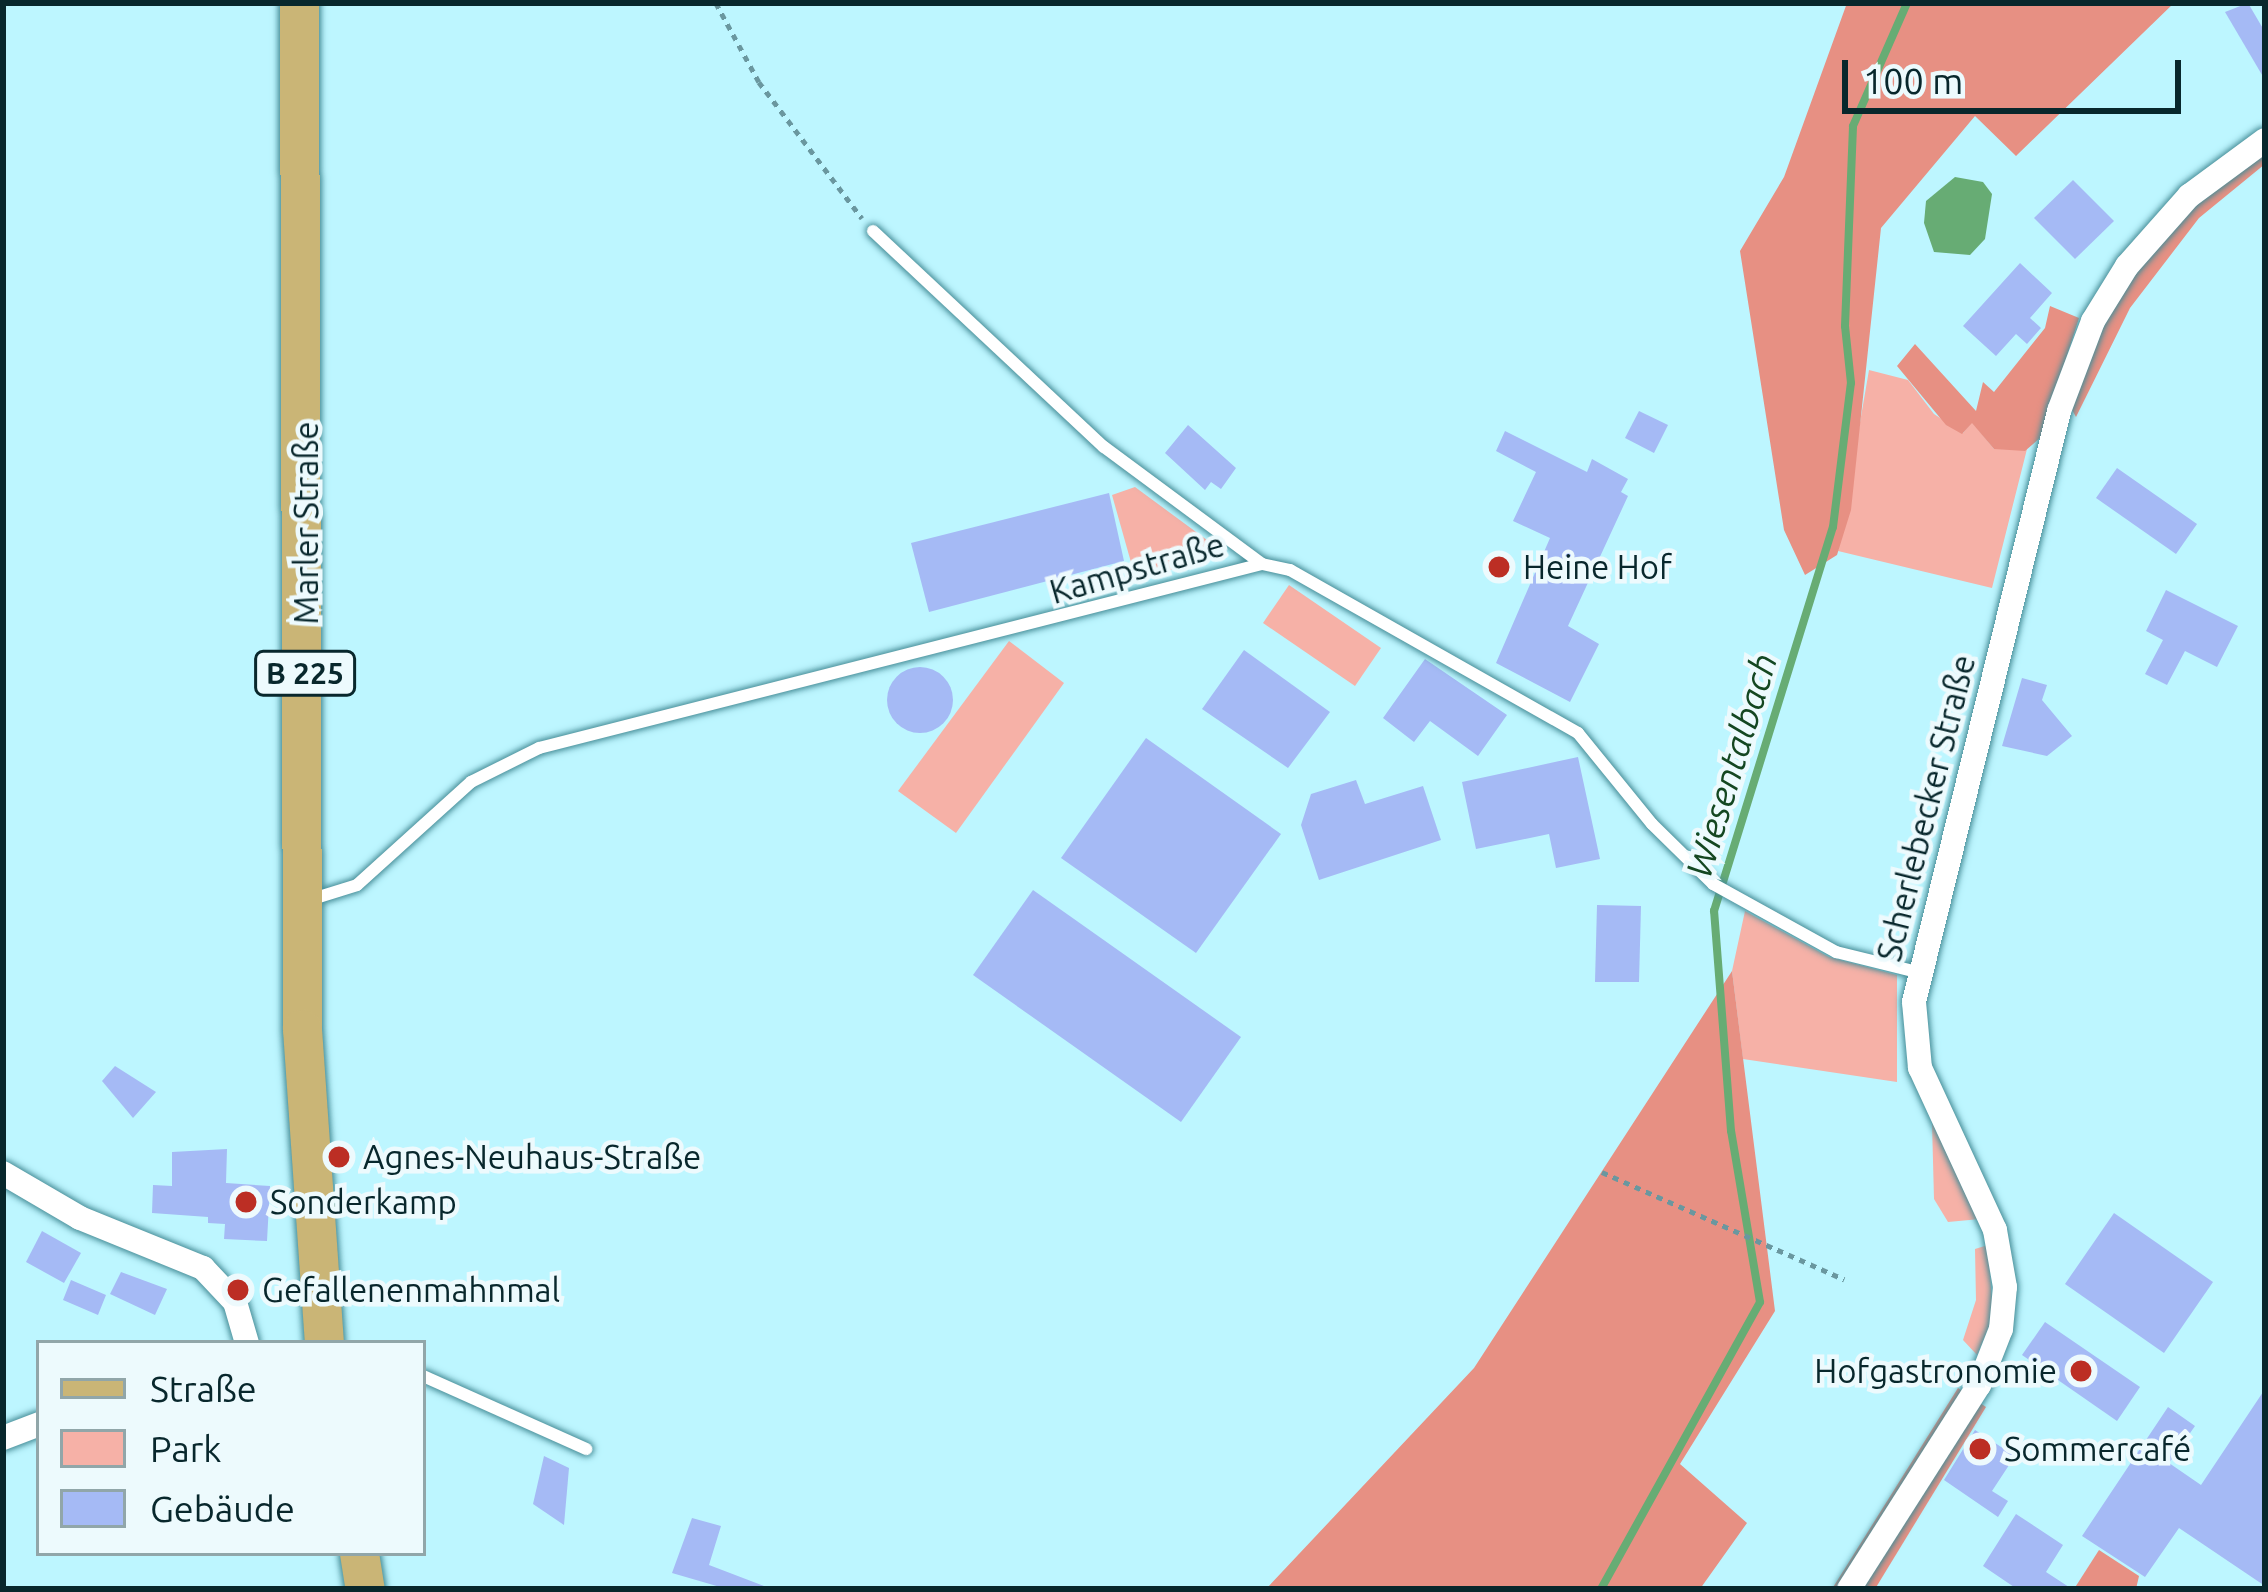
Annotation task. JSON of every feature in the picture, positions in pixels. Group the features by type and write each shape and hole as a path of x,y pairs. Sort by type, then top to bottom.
{"main road":[{"name":"Marler Straße","path":"299,3 305,1156 327,1336"},
{"path":"360,1556 365,1589"}],"street":[{"name":"Scherlebecker Straße","path":"1849,1589 1979,1385 2001,1328 1995,1230 1919,1068 1917,972 2059,411 2093,321 2162,222 2265,140"},
{"path":"3,1173 80,1218 203,1268 235,1303 246,1340"},
{"path":"3,1438 36,1425"}],"lane":[{"path":"873,231 1104,447 1262,564"},
{"name":"Kampstraße","path":"304,901 357,885 471,782 539,748 1262,564 1290,570 1578,733 1652,824 1713,884 1836,952 1917,972"},
{"path":"426,1377 586,1449"}],"path":[{"path":"716,3 800,142 873,231"},
{"path":"1602,1172 1844,1279"}],"green space":[{"path":"1869,370 1908,380 1934,414 1963,433 1972,422 1994,449 2027,449 1992,588 1838,551"},
{"path":"1135,487 1226,554 1136,580 1112,495"},
{"path":"1289,585 1381,648 1355,686 1263,623"},
{"path":"1009,641 1064,683 956,833 898,791"},
{"path":"1745,911 1829,957 1897,975 1897,1082 1743,1059 1732,971"},
{"path":"1932,1123 1980,1219 1948,1222 1934,1199"},
{"path":"1988,1245 1993,1317 1977,1355 1963,1340 1976,1300 1975,1249"}],"shaded area":[{"path":"1847,3 2174,3 2016,156 1975,116 1881,228 1851,510 1837,555 1805,575 1784,530 1740,251 1784,177"},
{"path":"2265,152 2265,164 2199,218 2130,308 2076,417 2071,408 2088,352 2122,291 2179,217"},
{"path":"1955,177 1983,182 1992,194 1985,239 1970,255 1934,252 1924,223 1926,201"},
{"path":"2050,306 2079,318 2041,437 2025,451 1994,449 1972,423 1962,434 1946,425 1897,366 1915,344 1976,411 1983,382 1994,392 2045,328"},
{"path":"1732,971 1775,1311 1680,1464 1747,1523 1700,1589 1266,1589 1474,1368"},
{"path":"1958,1388 1986,1407 1875,1589 1832,1589"},
{"path":"2099,1550 2139,1576 2136,1589 2074,1589"}],"building":[{"path":"2248,3 2265,32 2265,80 2225,12"},
{"path":"2073,180 2114,221 2075,259 2034,218"},
{"path":"2020,263 2052,293 2030,318 2041,328 2027,344 2016,334 1996,356 1963,326"},
{"path":"1639,411 1668,425 1654,453 1625,438"},
{"path":"1188,425 1236,468 1221,489 1211,482 1205,490 1165,453"},
{"path":"1505,431 1587,472 1592,459 1628,479 1621,492 1628,496 1568,626 1599,644 1570,702 1496,663 1550,538 1513,521 1536,472 1496,451"},
{"path":"2117,468 2197,524 2176,554 2096,498"},
{"path":"1109,493 1124,561 929,612 911,543"},
{"path":"2166,590 2238,626 2217,667 2185,651 2167,685 2145,674 2163,640 2146,631"},
{"path":"1244,650 1330,712 1288,768 1202,709"},
{"path":"1425,659 1507,715 1478,756 1430,721 1414,742 1383,718"},
{"path":"920,667 943,677 953,700 943,723 920,733 897,723 887,700 897,677"},
{"path":"2022,678 2047,685 2042,700 2072,736 2047,756 2002,746"},
{"path":"1146,738 1281,834 1196,953 1061,858"},
{"path":"1578,757 1600,859 1556,868 1549,834 1476,849 1462,782"},
{"path":"1356,780 1365,804 1423,786 1441,840 1319,880 1301,825 1311,794"},
{"path":"1033,890 1241,1037 1181,1122 973,975"},
{"path":"1597,905 1641,906 1639,982 1595,982"},
{"path":"115,1066 156,1092 133,1118 102,1081"},
{"path":"227,1149 226,1183 270,1186 267,1241 224,1239 225,1224 208,1223 208,1217 152,1213 153,1185 172,1186 172,1152"},
{"path":"2114,1213 2213,1282 2164,1353 2065,1284"},
{"path":"42,1231 81,1253 64,1283 26,1262"},
{"path":"121,1272 167,1289 155,1315 110,1294"},
{"path":"71,1280 106,1295 98,1315 63,1300"},
{"name":"Hofgastronomie","path":"2045,1322 2140,1387 2117,1421 2022,1355"},
{"path":"2265,1389 2265,1586 2179,1528 2145,1577 2082,1536 2168,1407 2195,1426 2169,1463 2201,1485"},
{"path":"1975,1430 2015,1456 1992,1491 2008,1501 1998,1517 1944,1480"},
{"path":"544,1456 569,1468 564,1525 533,1504"},
{"path":"2016,1514 2063,1545 2046,1572 2072,1589 2017,1589 1983,1566"},
{"path":"692,1518 721,1526 709,1565 772,1589 727,1589 672,1573"}],"waterway":[{"name":"Wiesentalbach","path":"1601,1589 1760,1302 1731,1131 1714,911 1833,527 1851,383 1845,326 1853,126 1907,3"}],"place":[{"name":"Heine Hof","path":"1499,567"},
{"name":"Agnes-Neuhaus-Straße","path":"339,1157"},
{"name":"Sonderkamp","path":"246,1202"},
{"name":"Gefallenenmahnmal","path":"238,1290"},
{"name":"Hofgastronomie","path":"2081,1371"},
{"name":"Sommercafé","path":"1980,1449"}]}
